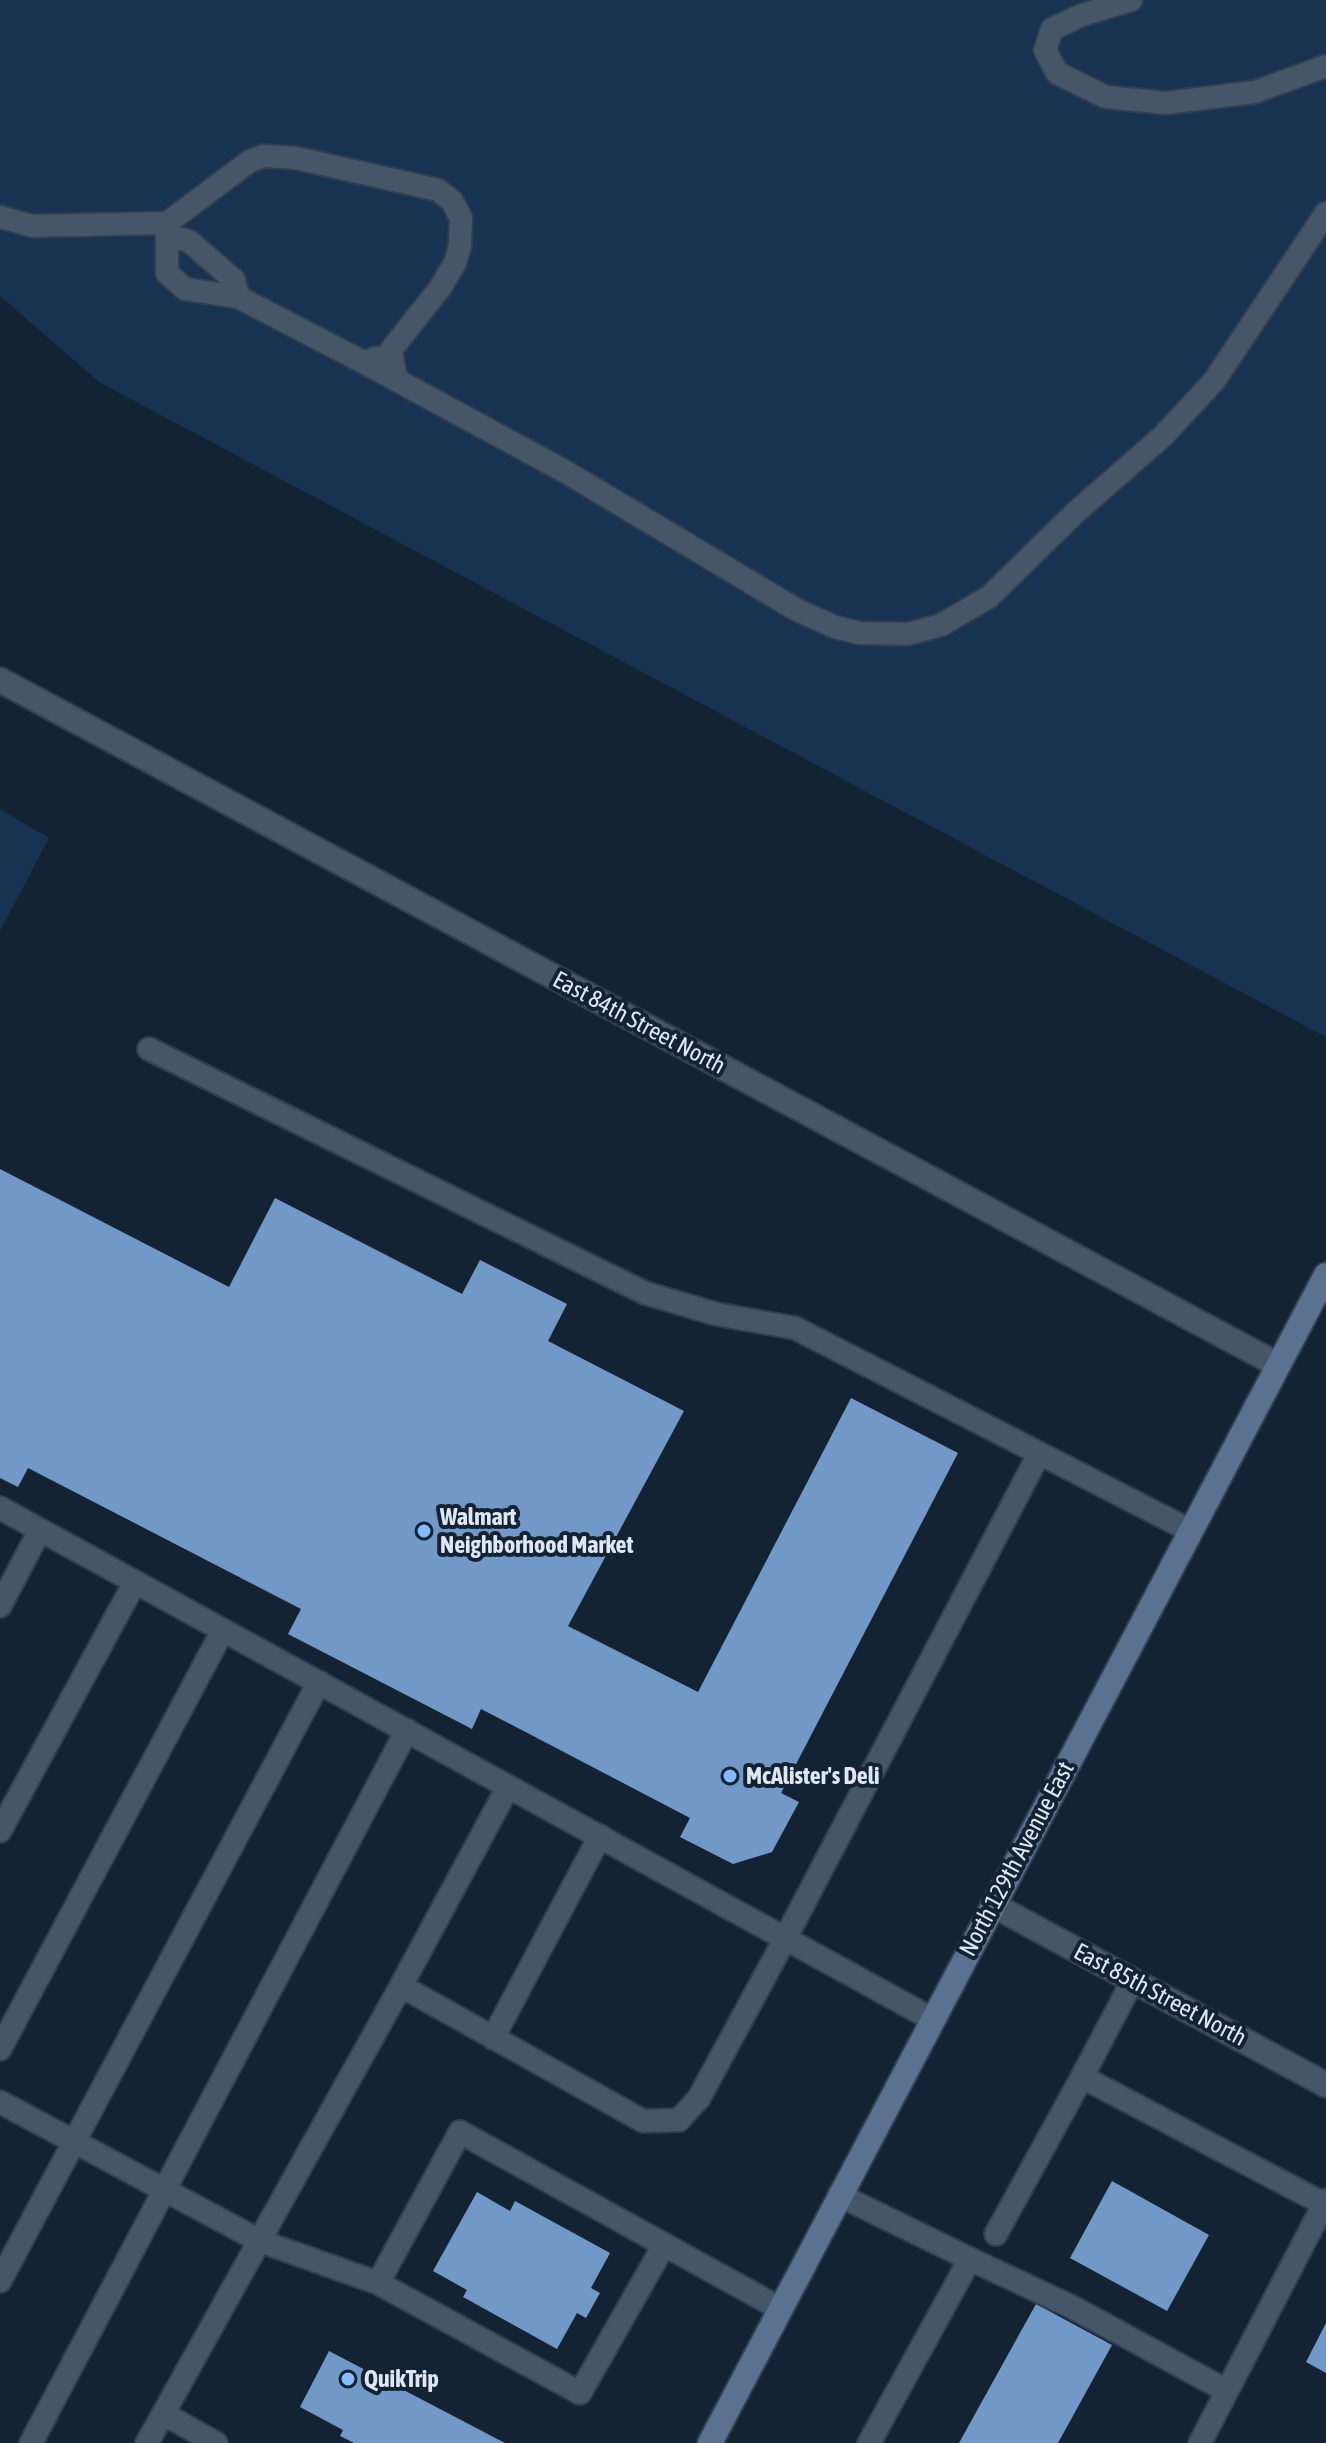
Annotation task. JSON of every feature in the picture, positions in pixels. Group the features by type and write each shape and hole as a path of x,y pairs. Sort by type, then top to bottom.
{"main road":[{"name":"North 129th Avenue East","path":"710,2443 1326,1275"}],"street":[{"name":"East 84th Street North","path":"0,680 1278,1365"},
{"name":"East 85th Street North","path":"993,1905 1326,2085"}],"lane":[{"path":"1131,0 1082,15 1052,29 1045,50 1057,73 1106,97 1166,103 1255,92 1326,66"},
{"path":"365,363 391,350 455,263 461,218 452,201 438,190 296,158 263,156 250,161 168,229 165,257 172,280 196,292 238,297 365,363 566,472 797,610 835,627 859,633 908,634 941,625 989,597 1076,512 1163,436 1214,381 1326,213"},
{"path":"0,217 33,226 168,229 189,241 234,280 238,297"},
{"path":"391,350 396,380"},
{"path":"149,1049 645,1293 716,1314 795,1328 1191,1531"},
{"path":"401,1986 643,2121 679,2120 699,2098 785,1939 1039,1454"},
{"path":"0,1508 932,2019"},
{"path":"0,1606 40,1530"},
{"path":"0,1831 135,1582"},
{"path":"0,2049 223,1630"},
{"path":"0,2281 319,1682"},
{"path":"31,2443 163,2187 407,1730"},
{"path":"147,2443 508,1787"},
{"path":"493,2038 600,1836"},
{"path":"996,2234 1133,1980"},
{"path":"1082,2077 1325,2202 1200,2443"},
{"path":"0,2102 260,2241 378,2283 580,2393 664,2245"},
{"path":"378,2283 460,2132 779,2308"},
{"path":"839,2195 1072,2307 1227,2391"},
{"path":"869,2443 970,2259"},
{"path":"164,2414 216,2443"}],"shaded area":[{"path":"0,0 1326,0 1326,1037 99,382 0,296"},
{"path":"0,809 49,838 0,931"}],"building":[{"path":"0,1169 229,1287 275,1198 462,1294 480,1260 567,1304 548,1341 684,1411 568,1626 698,1692 851,1398 958,1453 781,1793 799,1802 772,1852 733,1864 680,1837 690,1818 516,1727 481,1709 472,1729 288,1634 301,1609 28,1468 18,1487 0,1478"},
{"path":"1112,2181 1209,2235 1167,2311 1070,2258"},
{"path":"477,2192 510,2211 515,2201 610,2253 591,2288 600,2293 586,2318 577,2313 557,2349 463,2297 467,2290 433,2271"},
{"path":"1036,2304 1112,2345 1058,2443 959,2443"},
{"path":"1326,2323 1326,2373 1306,2362"},
{"name":"QuikTrip","path":"329,2351 505,2443 354,2443 340,2436 343,2430 300,2407"}],"place":[{"name":"Walmart Neighborhood Market","path":"424,1531"},
{"name":"McAlister's Deli","path":"730,1776"},
{"name":"QuikTrip","path":"348,2379"}]}
